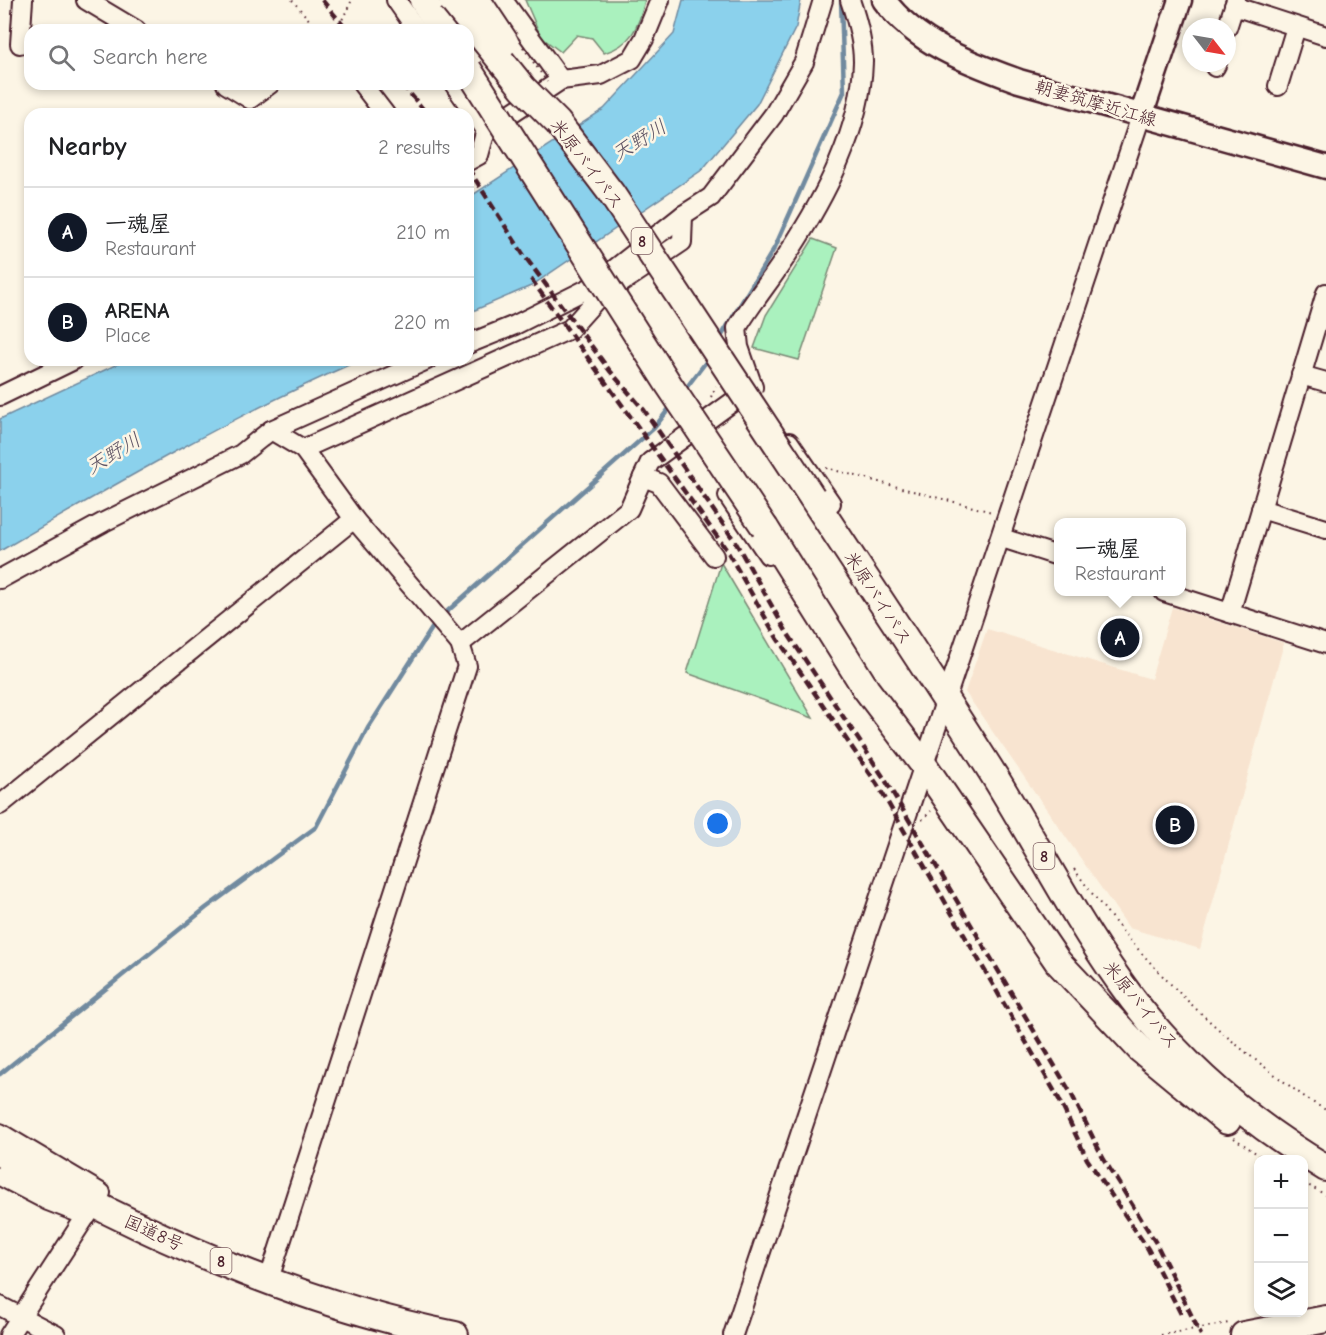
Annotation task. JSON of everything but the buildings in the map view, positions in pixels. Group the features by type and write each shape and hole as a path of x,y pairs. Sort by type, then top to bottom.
{"highway":[{"path":"423,0 438,24"},
{"name":"米原バイパス","path":"452,0 471,24"},
{"path":"477,0 558,123"},
{"name":"米原バイパス","path":"474,27 523,88 558,123 611,193 945,699 1041,852 1101,955 1162,1035 1222,1096 1262,1128 1326,1168"},
{"name":"米原バイパス","path":"474,78 669,385 765,528 866,689 923,764 1058,962 1141,1050 1249,1138 1277,1155"},
{"name":"国道8号","path":"0,1153 91,1211 269,1279 347,1306 455,1335"},
{"path":"1308,1174 1326,1185"},
{"path":"1241,1328 1326,1319"}],"main road":[{"name":"朝妻筑摩近江線","path":"884,0 927,40 958,58 1019,81 1326,167"},
{"path":"1141,116 1180,0"}],"street":[{"path":"20,44 23,0"},
{"path":"86,0 126,24"},
{"path":"396,0 413,24"},
{"path":"503,0 561,80"},
{"path":"474,158 479,155 486,130 561,80 601,75 632,59 645,39 660,0"},
{"path":"474,342 515,325 593,286 683,214 711,197 774,114 804,62 823,0"},
{"path":"850,0 859,26 863,62 857,104 838,163 789,253 753,301 737,328 739,346 753,387 891,595 904,638"},
{"path":"1230,18 1235,3 1326,36"},
{"path":"1278,86 1296,27"},
{"path":"236,90 250,99 262,90"},
{"path":"367,90 380,108"},
{"path":"458,90 471,108"},
{"path":"474,113 486,130"},
{"path":"734,1335 1141,116"},
{"path":"303,449 570,329 596,300 682,242 683,214"},
{"path":"1230,613 1326,293"},
{"path":"0,396 62,366"},
{"path":"0,579 104,522 241,454 271,430 414,366"},
{"path":"1301,375 1326,382"},
{"path":"460,644 628,509 650,462 753,387"},
{"path":"269,1279 468,666 460,644 354,519 303,449 271,430"},
{"path":"687,434 832,652 866,689"},
{"path":"643,477 659,483 714,556"},
{"path":"1261,509 1326,529"},
{"path":"0,805 354,519"},
{"path":"1002,538 1054,554"},
{"path":"1179,596 1326,644"},
{"path":"0,1133 101,1193 9,1335"},
{"path":"0,1176 48,1201 91,1211"},
{"path":"0,1306 56,1335"}],"path":[{"path":"292,0 313,24"},
{"path":"340,24 352,0"},
{"path":"805,463 1009,517"},
{"path":"917,825 932,810 939,813"},
{"path":"1070,864 1105,911 1157,972 1191,1006 1230,1040 1326,1110"},
{"path":"1226,1132 1259,1155"},
{"path":"1308,1185 1326,1195"},
{"path":"1161,1335 1241,1328"}],"shaded area":[{"path":"1172,607 1284,643 1200,949 1129,928 965,692 987,629 1151,679"}],"green space":[{"path":"525,0 645,0 637,27 632,34 621,45 604,53 592,38 577,35 561,52 541,37"},
{"path":"813,239 837,248 799,360 754,348 766,315"},
{"path":"721,563 813,718 687,673"}],"water":[{"name":"天野川","path":"683,0 801,0 796,27 757,104 702,170 531,286 474,310 474,194 604,109 674,34"},
{"name":"天野川","path":"113,366 347,366 222,426 0,551 0,419"}],"waterway":[{"path":"719,340 775,247 844,92 841,0"},
{"path":"683,392 709,358"},
{"path":"442,616 654,428 672,405"},
{"path":"0,1074 206,908 316,827 368,728 436,622"}],"railway":[{"path":"322,0 342,24"},
{"path":"407,90 422,108"},
{"path":"474,177 523,254 610,371 644,410 736,543 786,631 884,778 1072,1095 1103,1158 1156,1243 1201,1335"},
{"path":"531,279 726,549 777,638 877,784 1059,1099 1087,1159 1148,1249 1182,1316"}],"place":[{"name":"一魂屋","path":"1120,638"},
{"name":"ARENA","path":"1175,825"}]}
